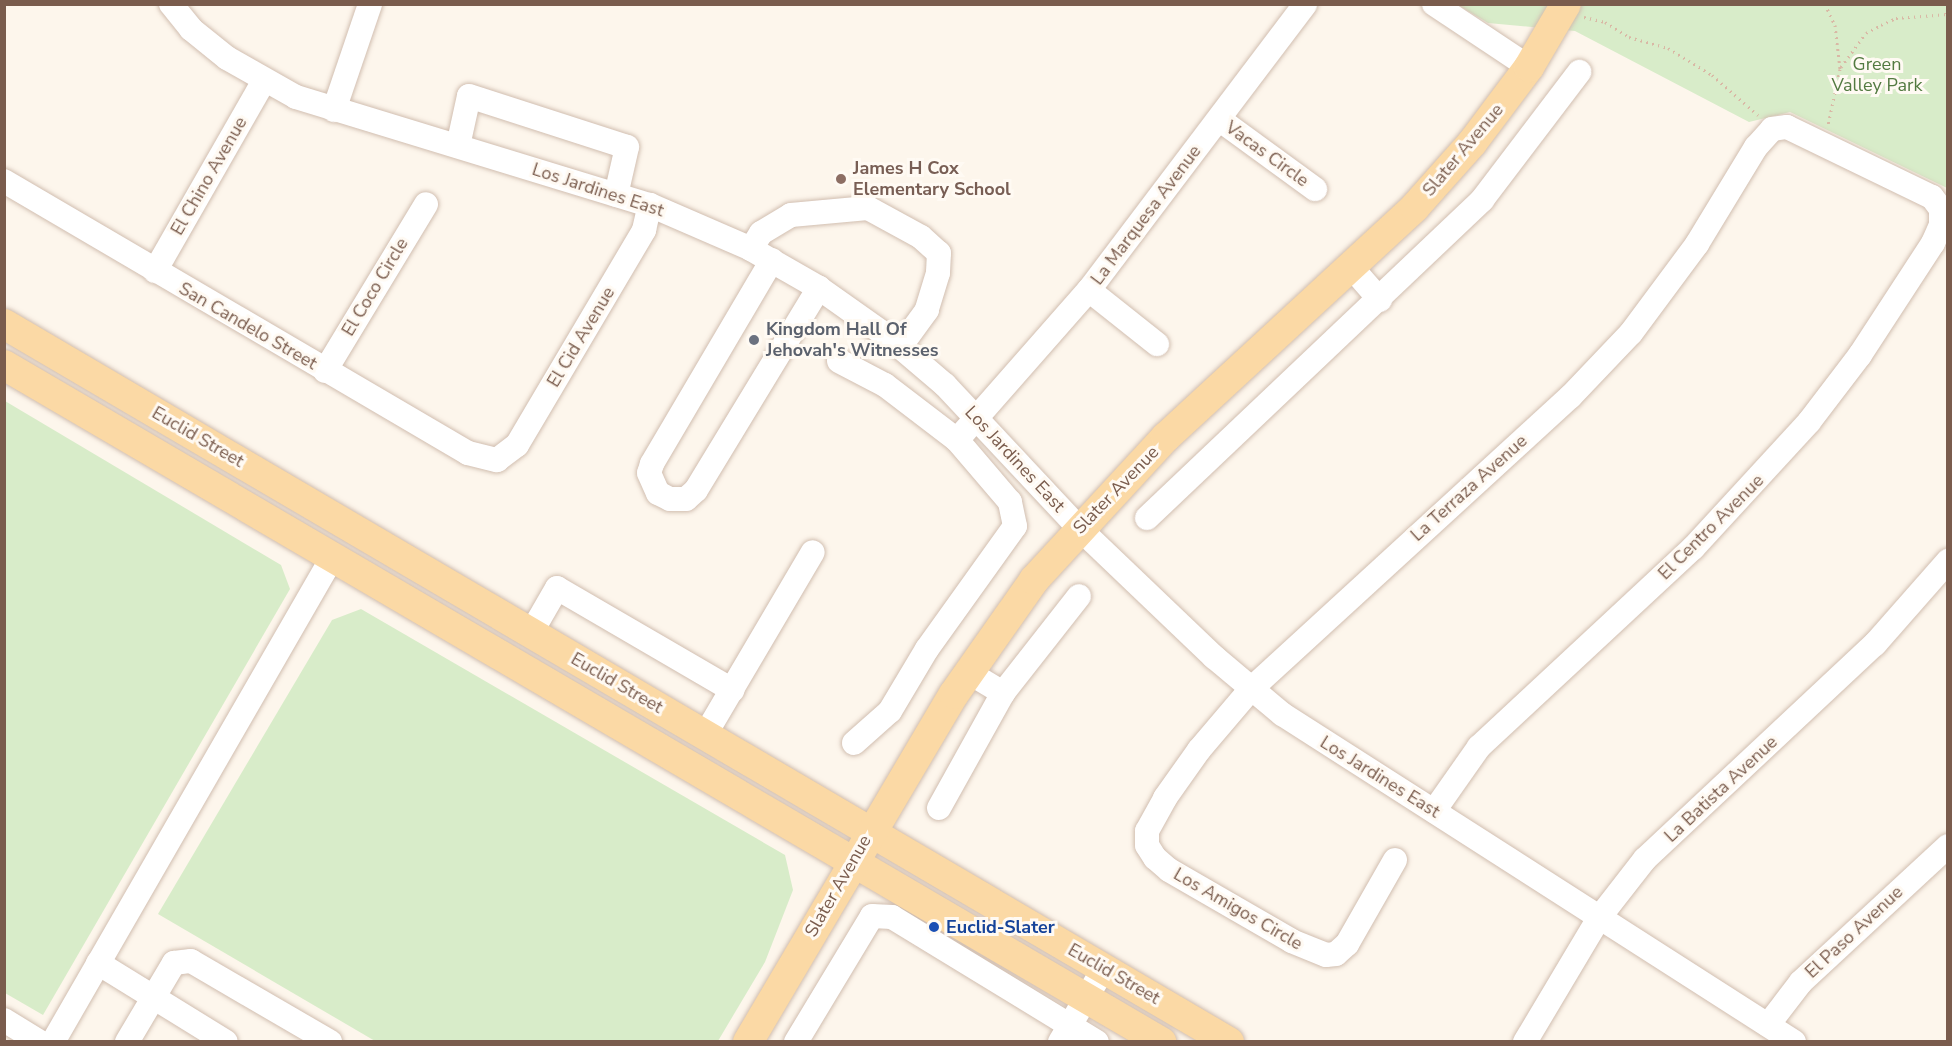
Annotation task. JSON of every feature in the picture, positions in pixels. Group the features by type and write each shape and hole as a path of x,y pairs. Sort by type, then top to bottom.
{"main road":[{"name":"Slater Avenue","path":"748,1041 870,831 968,672 1034,579 1166,437 1353,269 1472,143 1529,67 1564,8"},
{"name":"Euclid Street","path":"4,324 1229,1041"},
{"name":"Euclid Street","path":"4,365 1161,1041"},
{"path":"514,662 531,633"}],"street":[{"name":"Los Jardines East","path":"171,4 209,44 264,81 334,110 650,205 751,249 819,288 900,347 979,420 1079,528 1251,689 1335,751 1434,811 1794,1041"},
{"path":"334,110 370,4"},
{"name":"La Marquesa Avenue","path":"957,440 979,420 1089,290 1305,4"},
{"path":"1434,4 1529,67"},
{"path":"1147,518 1380,300 1482,200 1579,72"},
{"name":"El Chino Avenue","path":"154,271 264,81"},
{"path":"458,146 469,96 627,147 616,195"},
{"name":"Vacas Circle","path":"1218,119 1315,189"},
{"path":"1779,128 1823,145"},
{"name":"La Terraza Avenue","path":"1147,845 1147,831 1165,798 1251,689 1570,397 1631,333 1697,244 1756,147 1779,128"},
{"name":"El Centro Avenue","path":"1434,811 1479,747 1694,548 1809,422 1860,355 1933,243 1941,225 1941,209 1919,190 1823,145"},
{"name":"San Candelo Street","path":"4,181 468,453 497,460"},
{"name":"El Coco Circle","path":"325,371 426,204"},
{"name":"El Cid Avenue","path":"497,460 517,445 644,230 650,205"},
{"path":"751,249 761,233 791,215 868,208 921,237 939,253 938,273 927,310 900,347"},
{"path":"772,260 652,464 650,473 658,493 670,499 686,499 696,490 819,288"},
{"path":"1353,269 1380,300"},
{"path":"1089,290 1157,344"},
{"path":"839,361 885,385 957,440 1010,502 1015,526 927,649 890,711 854,743"},
{"path":"705,735 813,552"},
{"path":"53,1041 333,556"},
{"name":"La Batista Avenue","path":"1526,1041 1599,918 1645,859 1875,644 1947,561"},
{"path":"531,633 557,588 732,690"},
{"path":"939,808 1003,693 1079,596"},
{"path":"968,672 1003,693"},
{"name":"Los Amigos Circle","path":"1147,845 1155,858 1170,870 1292,941 1326,955 1336,954 1347,944 1395,860"},
{"name":"El Paso Avenue","path":"1768,1025 1801,982 1947,846"},
{"path":"796,1041 872,916 892,917 1065,1033 1097,1041"},
{"path":"127,1041 174,963 191,961 330,1041"},
{"path":"99,963 151,999 226,1041"},
{"path":"1065,1033 1104,968"},
{"path":"4,1020 40,1041"}],"path":[{"path":"1823,145 1840,69 1834,25 1825,4"},
{"path":"1840,69 1866,33 1896,18 1946,14 1947,7"},
{"path":"1564,8 1605,22 1629,37 1668,48 1712,75 1779,128"}],"green space":[{"name":"Green Valley Park","path":"1458,5 1947,5 1947,188 1790,112 1749,122 1575,31 1488,23"},
{"path":"5,401 281,565 290,589 43,1015 5,993"},
{"path":"361,609 785,855 793,890 765,962 718,1041 375,1041 158,914 332,620"}],"place":[{"name":"James H Cox Elementary School","path":"841,179"},
{"name":"Kingdom Hall Of Jehovah's Witnesses","path":"754,340"},
{"name":"Euclid-Slater","path":"934,927"}]}
